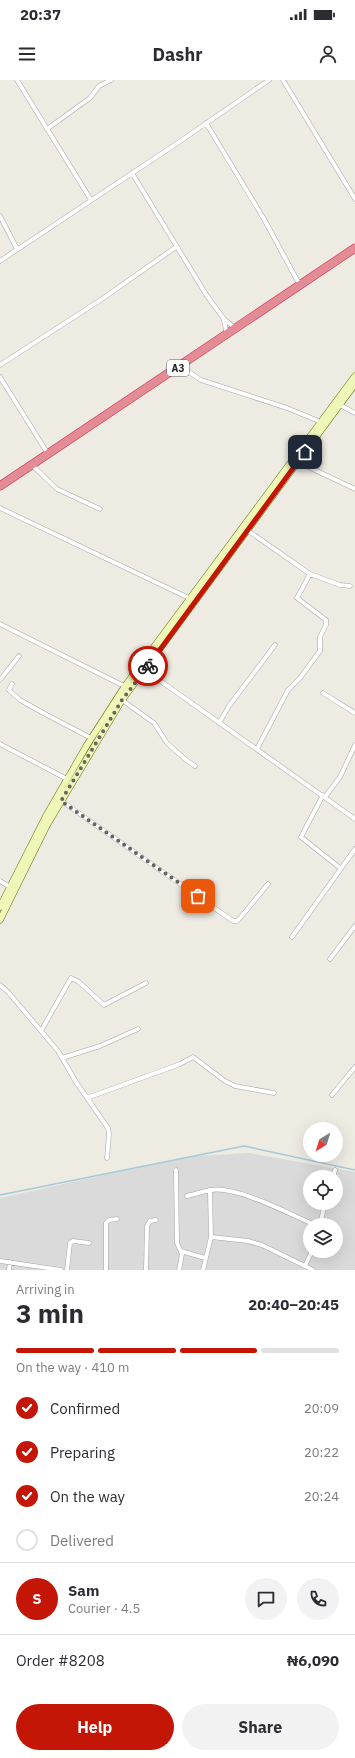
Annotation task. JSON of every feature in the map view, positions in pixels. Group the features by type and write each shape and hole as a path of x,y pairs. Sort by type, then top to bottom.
{"highway":[{"name":"A3","path":"0,486 355,248"}],"main road":[{"path":"0,920 47,825 67,779 91,738 355,376"},
{"path":"0,907 59,799 122,700 127,688 145,670 195,596 247,530 355,384"}],"street":[{"path":"17,80 91,200"},
{"path":"47,128 90,98 99,86 111,80"},
{"path":"0,261 269,80"},
{"path":"283,80 355,199"},
{"path":"206,123 264,219 297,280 301,284"},
{"path":"132,173 176,247 224,319 236,329"},
{"path":"0,216 17,249"},
{"path":"0,364 102,299 176,247"},
{"path":"224,319 227,335"},
{"path":"180,366 201,380 287,408 321,422"},
{"path":"0,377 48,454"},
{"path":"340,405 355,413"},
{"path":"298,462 355,489"},
{"path":"32,465 57,489 100,509"},
{"path":"0,508 195,596"},
{"path":"247,530 310,574 340,585 350,586"},
{"path":"257,749 288,690 308,668 320,651 320,637 326,625 326,620 297,598 310,574"},
{"path":"0,624 127,688"},
{"path":"219,723 229,706 276,645"},
{"path":"0,680 19,656"},
{"path":"145,670 355,819"},
{"path":"12,684 9,690 20,700 91,738"},
{"path":"324,693 355,713"},
{"path":"122,700 154,723 167,742 186,760 195,766"},
{"path":"0,744 67,779"},
{"path":"340,868 306,843 301,837 324,796 340,777 355,745"},
{"path":"59,799 233,921 237,921 240,918 268,884"},
{"path":"292,937 355,849"},
{"path":"0,881 10,887"},
{"path":"330,959 355,926"},
{"path":"41,1031 71,978 79,982 104,1005 146,983"},
{"path":"0,985 8,992 62,1058 86,1098 108,1128 107,1158"},
{"path":"62,1058 100,1046 138,1030"},
{"path":"86,1098 180,1064 193,1057 224,1081 235,1086 274,1093"},
{"path":"332,1095 355,1067"},
{"path":"176,1170 177,1243 181,1251 179,1270"},
{"path":"203,1270 211,1237 210,1190"},
{"path":"187,1196 210,1190 225,1190 242,1193 303,1220"},
{"path":"106,1270 106,1223 108,1220 117,1219"},
{"path":"146,1270 147,1226 150,1221 156,1220"},
{"path":"211,1237 262,1244 313,1270"},
{"path":"67,1270 70,1243 73,1241 88,1243"},
{"path":"181,1251 205,1258"},
{"path":"305,1266 309,1258"},
{"path":"0,1260 61,1270"},
{"path":"9,1270 10,1262"}],"shaded area":[{"path":"249,1153 355,1172 355,1270 0,1270 0,1198 198,1156"}],"waterway":[{"path":"0,1195 244,1146 355,1170"}],"way so far":[{"path":"148,666 122,700 61,801 198,896"}],"route":[{"path":"148,666 305,452"}]}
